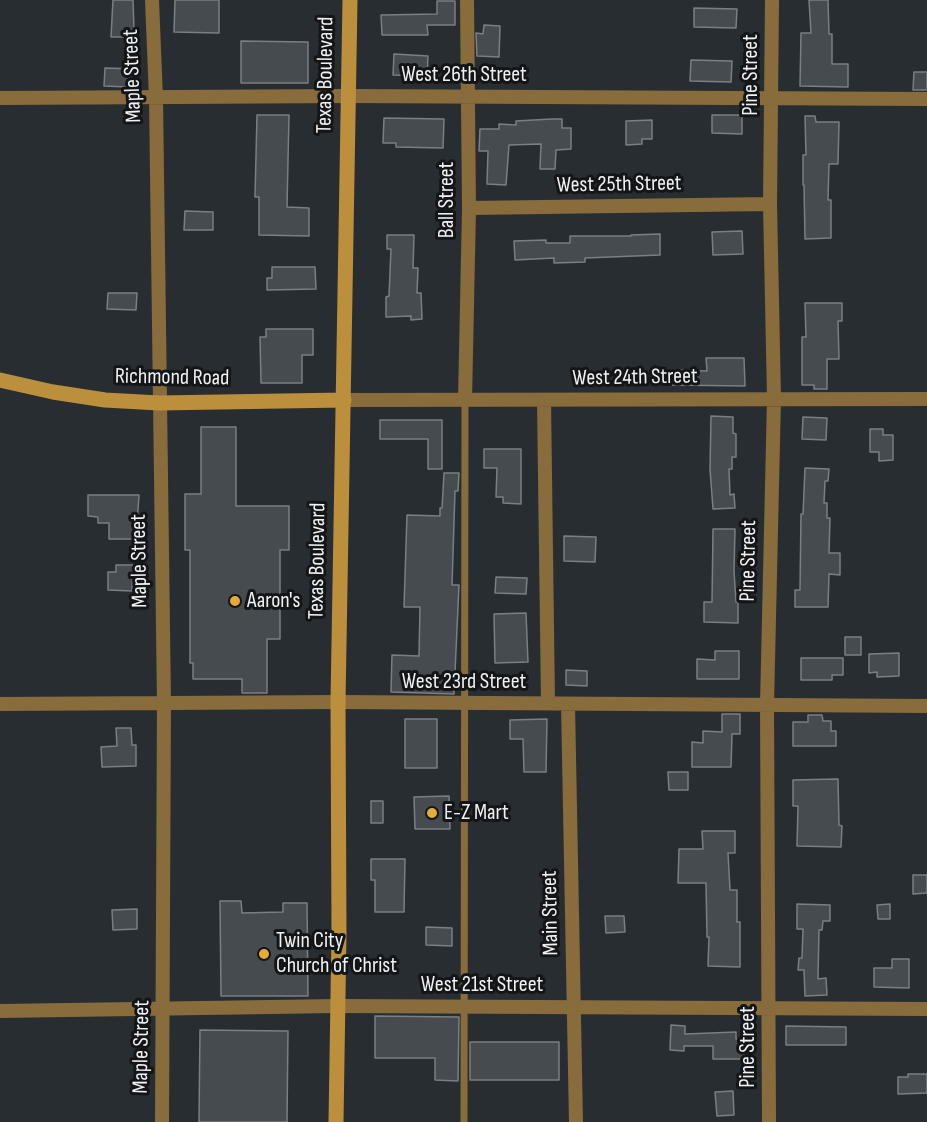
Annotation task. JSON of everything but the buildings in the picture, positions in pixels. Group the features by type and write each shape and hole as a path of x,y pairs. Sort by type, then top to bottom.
{"main road":[{"name":"Texas Boulevard","path":"336,1122 338,702 350,0"},
{"name":"Richmond Road","path":"0,381 105,400 159,403 344,400"}],"street":[{"name":"Maple Street","path":"152,0 156,98 164,703 162,1122"},
{"name":"Ball Street","path":"465,401 469,208 467,0"},
{"name":"Pine Street","path":"769,1122 767,705 774,398 770,204 772,0"},
{"name":"West 26th Street","path":"0,98 467,96 927,99"},
{"name":"West 25th Street","path":"469,208 770,204"},
{"name":"West 24th Street","path":"344,400 927,399"},
{"path":"544,400 548,703"},
{"name":"West 23rd Street","path":"0,704 465,702 927,706"},
{"name":"Main Street","path":"568,704 576,1122"},
{"name":"West 21st Street","path":"0,1011 338,1006 927,1009"}],"lane":[{"path":"464,1122 465,401"}],"place":[{"name":"Aaron's","path":"235,601"},
{"name":"E-Z Mart","path":"432,813"},
{"name":"Twin City Church of Christ","path":"264,954"}]}
